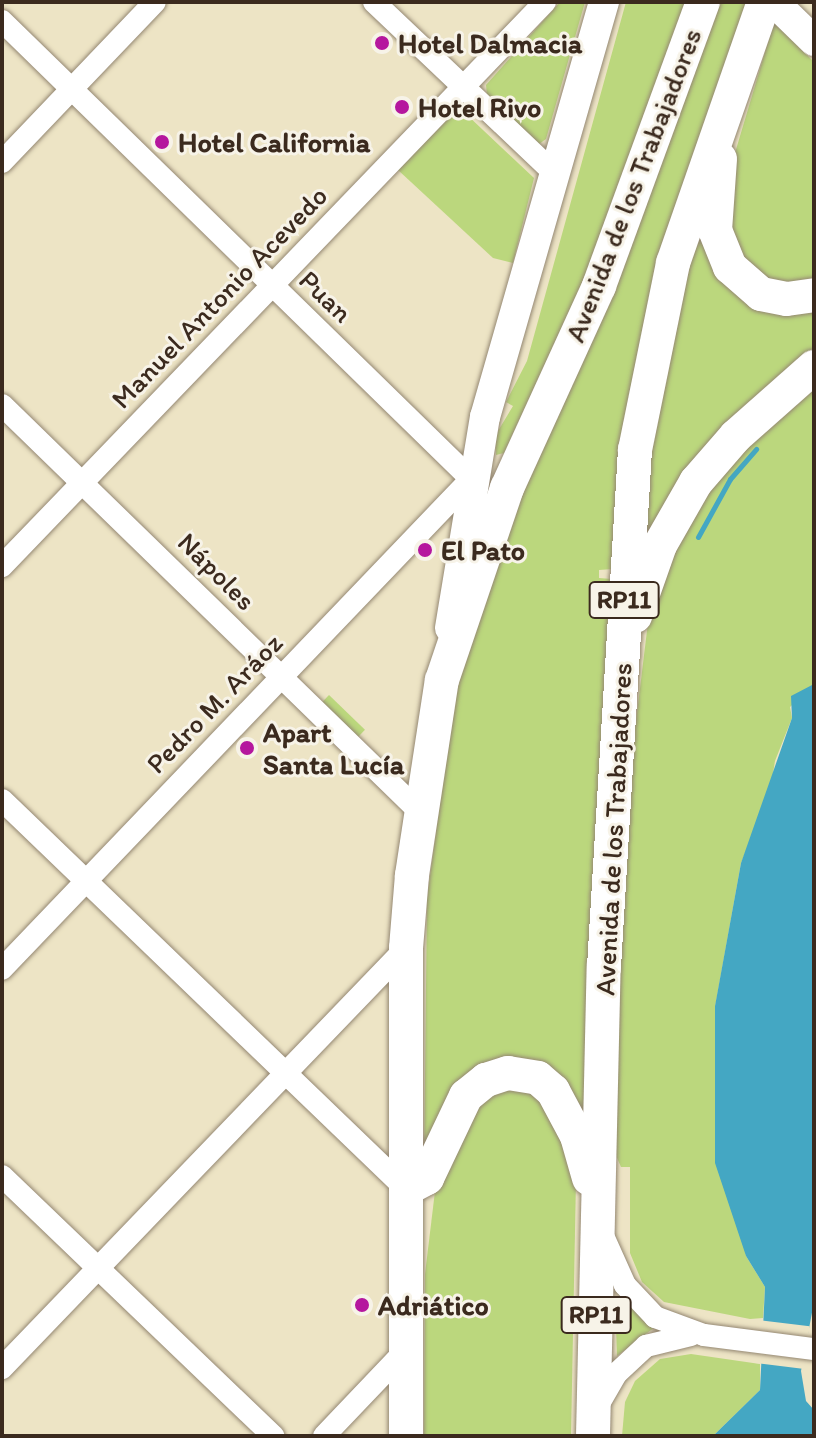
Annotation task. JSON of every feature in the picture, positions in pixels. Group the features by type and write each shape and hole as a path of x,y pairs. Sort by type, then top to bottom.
{"main road":[{"name":"Avenida de los Trabajadores","path":"406,1436 406,948 422,814 471,479 604,2"},
{"name":"Avenida de los Trabajadores","path":"442,680 507,488 599,286 703,2"},
{"name":"Avenida de los Trabajadores","path":"594,1424 604,967 629,503 645,389 673,263 764,2"},
{"path":"774,2 814,41"},
{"path":"723,119 715,216 723,256 738,278 761,294 787,299 814,295"},
{"path":"623,650 660,545 696,482 747,425 814,367"},
{"path":"406,1189 427,1178 466,1096 486,1080 519,1073 547,1083 567,1112 598,1217"}],"street":[{"path":"2,162 155,2"},
{"path":"374,2 554,173"},
{"name":"Manuel Antonio Acevedo","path":"2,566 545,2"},
{"name":"Puan","path":"2,21 471,479"},
{"name":"Nápoles","path":"2,405 422,814"},
{"name":"Pedro M. Aráoz","path":"2,969 471,479"},
{"path":"2,800 289,1072 406,1189"},
{"path":"2,1368 406,948"},
{"path":"2,1176 273,1436"},
{"path":"598,1217 616,1270 644,1309 667,1323 704,1335"},
{"path":"594,1424 617,1373 646,1346 676,1335 704,1335 814,1349"},
{"path":"324,1436 406,1350"}],"green space":[{"path":"560,2 585,2 546,139 539,144 487,95 486,85"},
{"path":"626,2 688,2 608,227 504,453 496,455 495,436 513,406 506,402 527,361"},
{"path":"718,2 749,2 613,569 599,570 599,578 612,579 586,1138 520,1064 424,1165 427,898 453,707 469,638 501,537"},
{"path":"774,22 812,60 814,56 814,287 769,289 728,250 732,163"},
{"path":"465,113 534,178 513,263 493,258 398,170 449,118"},
{"path":"705,201 709,244 814,305 814,358 637,550 661,372"},
{"path":"814,378 814,684 790,707 792,718 775,761 770,792 741,863 715,1007 746,1256 765,1287 763,1318 750,1319 664,1302 642,1282 630,1253 630,1167 621,1167 614,1151 615,1032 632,754 650,606 695,501"},
{"path":"329,695 365,730 357,738 321,703"},
{"path":"539,1085 576,1180 571,1436 424,1436 425,1274 436,1183 480,1090"},
{"path":"618,1297 655,1327 617,1356 615,1298"},
{"path":"691,1354 760,1364 760,1390 713,1436 622,1436 625,1402 635,1381 660,1359"}],"water":[{"path":"814,684 814,1302 801,1371 806,1401 814,1410 814,1436 713,1436 760,1390 765,1287 746,1256 715,1163 715,1006 741,863 792,718 791,696"}],"pier":[{"path":"758,1320 810,1326 804,1369 753,1363"}],"waterway":[{"path":"698,537 730,479 756,449"}],"place":[{"name":"Hotel Dalmacia","path":"382,43"},
{"name":"Hotel Rivo","path":"402,107"},
{"name":"Hotel California","path":"162,142"},
{"name":"El Pato","path":"425,550"},
{"name":"Apart Santa Lucía","path":"247,748"},
{"name":"Adriático","path":"362,1305"}]}
